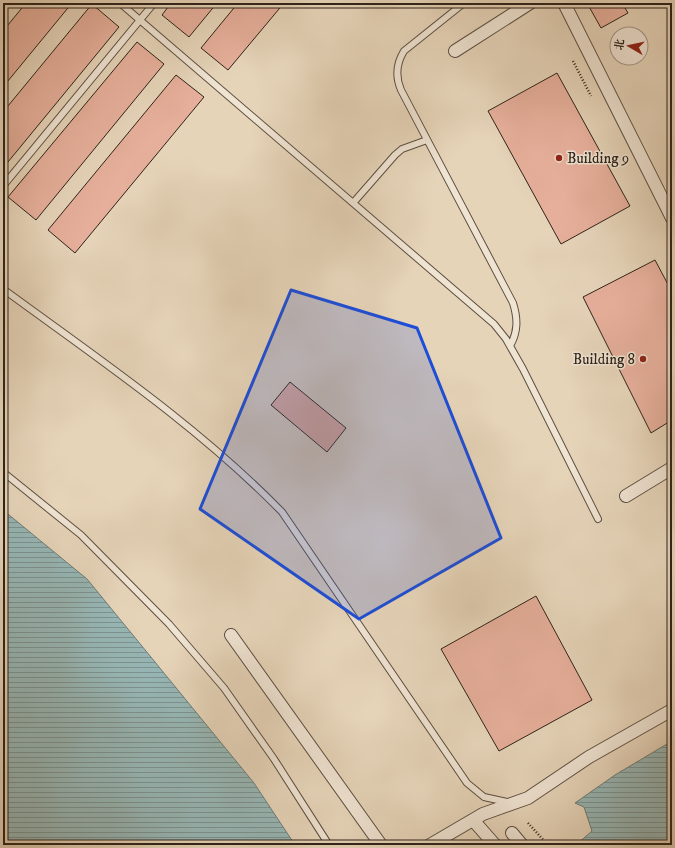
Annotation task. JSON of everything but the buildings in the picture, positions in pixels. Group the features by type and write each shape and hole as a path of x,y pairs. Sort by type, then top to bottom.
{"street":[{"path":"455,51 530,3"},
{"path":"564,3 672,218"},
{"path":"626,496 672,468"},
{"path":"231,635 381,845"},
{"path":"430,845 483,814 528,798 589,757 672,710"},
{"path":"473,820 495,845"},
{"path":"512,834 522,845"}],"lane":[{"path":"120,3 494,324 510,346 598,519"},
{"path":"3,186 154,3"},
{"path":"464,3 404,51 397,66 398,83 513,303 517,321 514,338 510,346"},
{"path":"354,203 395,155 402,149 427,140"},
{"path":"3,289 169,410 211,444 256,485 282,512 467,783 475,791 495,801 517,801 528,798"},
{"path":"3,472 81,535 169,624 224,688 274,759 329,845"}],"path":[{"path":"573,61 592,96"},
{"path":"528,823 548,845"}],"highlighted area":[{"path":"291,290 417,328 501,538 359,619 200,509"}],"water":[{"path":"3,510 87,579 254,783 295,845 3,845"},
{"path":"672,741 672,845 576,845 592,831 584,807 575,803 615,775"}],"place":[{"name":"Building 9","path":"559,158"},
{"name":"Building 8","path":"643,359"}]}
